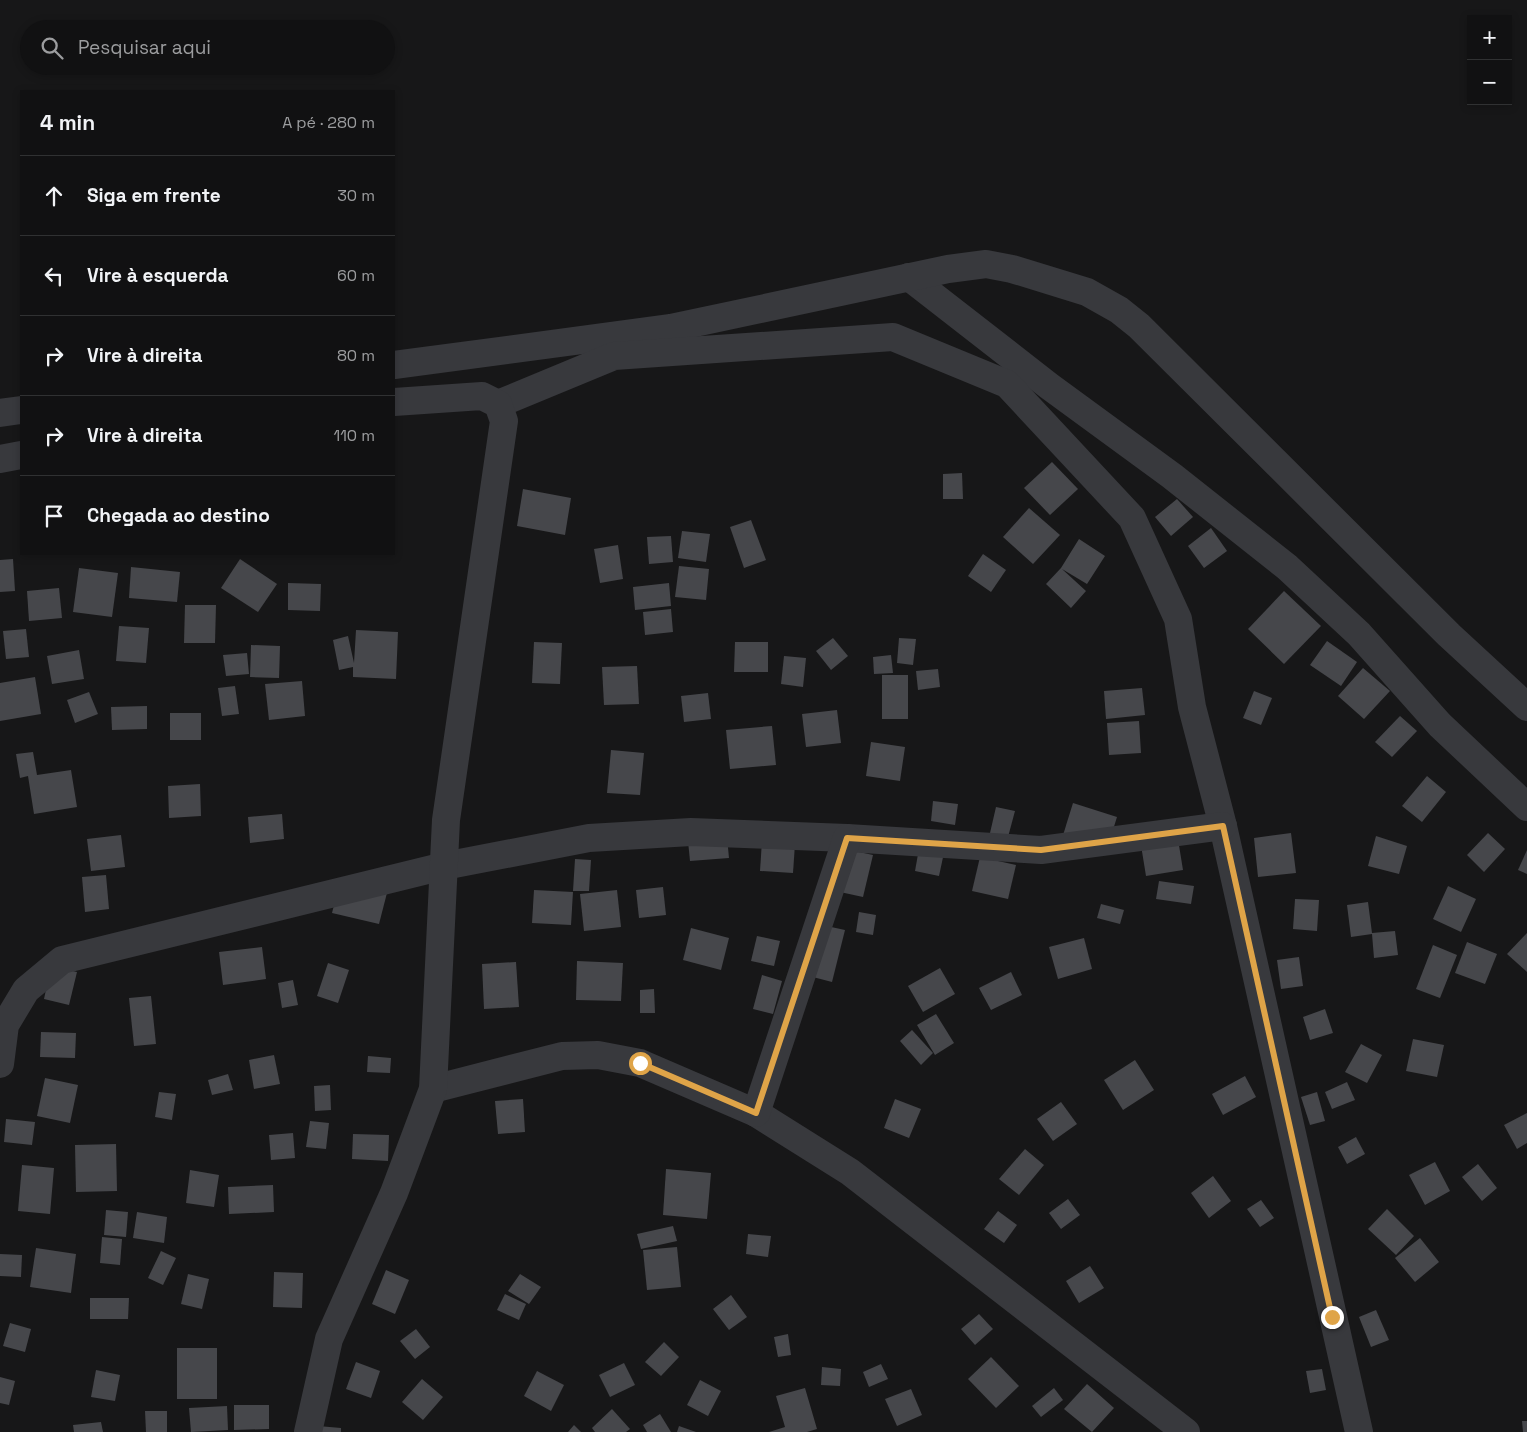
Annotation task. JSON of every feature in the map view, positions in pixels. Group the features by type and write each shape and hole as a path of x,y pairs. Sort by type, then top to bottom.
{"street":[{"path":"395,364 671,328 909,278 986,264 1012,269 1087,292 1119,310 1140,326 1449,635 1527,707"},
{"path":"909,278 1049,386 1172,476 1287,567 1359,634 1440,725 1527,808"},
{"path":"498,404 614,356 892,338 1007,384 1132,518 1178,619 1192,707 1223,826 1359,1432"},
{"path":"308,1432 329,1339 394,1193 433,1089 446,820 504,421 498,404 482,396 395,402"},
{"path":"0,412 20,410"},
{"path":"0,459 20,455"},
{"path":"0,1064 5,1026 26,990 62,960 444,866 589,838 691,832 847,838 1041,850 1223,826"},
{"path":"756,1113 847,838"},
{"path":"433,1089 562,1056 598,1055 640,1063 756,1113 850,1172 1186,1432"}],"building":[{"path":"1052,462 1078,489 1050,515 1024,488"},
{"path":"962,473 963,499 943,499 943,474"},
{"path":"523,489 571,498 565,535 517,526"},
{"path":"1177,499 1193,517 1171,536 1155,517"},
{"path":"1029,508 1060,535 1033,564 1003,537"},
{"path":"751,520 766,560 744,568 730,527"},
{"path":"1211,528 1227,551 1204,568 1188,546"},
{"path":"682,531 710,534 706,562 678,558"},
{"path":"671,536 673,562 649,564 647,537"},
{"path":"1079,539 1105,556 1087,584 1062,569 1086,591 1071,608 1046,584 1061,568"},
{"path":"618,545 623,579 600,583 594,549"},
{"path":"983,554 1006,570 991,592 968,576"},
{"path":"13,559 15,591 0,592 0,560"},
{"path":"240,559 277,584 258,612 221,588"},
{"path":"679,566 709,569 706,600 675,597"},
{"path":"131,567 180,572 177,602 129,598"},
{"path":"79,568 118,573 112,617 73,612"},
{"path":"288,583 321,584 320,611 288,610"},
{"path":"669,583 671,606 635,610 633,587"},
{"path":"59,588 62,618 29,621 27,591"},
{"path":"1284,591 1321,626 1284,664 1248,629"},
{"path":"185,605 216,605 215,643 184,643"},
{"path":"671,609 673,632 645,635 643,612"},
{"path":"119,626 149,628 146,663 116,661"},
{"path":"26,629 29,657 6,659 3,631"},
{"path":"356,630 398,632 396,679 353,677 353,667 339,670 333,640 348,636 354,663"},
{"path":"833,638 848,656 831,670 816,651"},
{"path":"899,638 916,639 913,665 897,663"},
{"path":"1327,641 1357,662 1341,686 1310,665"},
{"path":"534,642 562,643 560,684 532,683"},
{"path":"735,642 768,642 768,672 734,672"},
{"path":"251,645 280,646 279,678 250,677"},
{"path":"79,650 84,679 52,684 47,656"},
{"path":"247,653 249,674 226,676 223,655"},
{"path":"891,655 893,673 874,674 873,657"},
{"path":"784,656 806,658 803,687 781,684"},
{"path":"637,666 639,704 604,705 602,667"},
{"path":"1363,668 1390,691 1364,719 1338,696"},
{"path":"938,669 940,687 918,690 916,671"},
{"path":"882,675 908,675 908,719 882,719"},
{"path":"35,677 41,714 0,721 0,683"},
{"path":"302,681 305,716 269,720 265,684"},
{"path":"235,686 239,714 222,716 218,688"},
{"path":"1142,688 1145,715 1106,719 1104,691"},
{"path":"1254,691 1272,698 1261,725 1243,718"},
{"path":"89,692 98,714 75,723 67,700"},
{"path":"708,693 711,719 684,722 681,696"},
{"path":"147,706 147,729 112,730 111,707"},
{"path":"837,710 841,743 806,747 802,714"},
{"path":"170,713 201,713 201,740 170,740"},
{"path":"1400,716 1417,731 1392,757 1375,742"},
{"path":"1139,721 1141,753 1109,755 1107,723"},
{"path":"772,726 776,765 730,769 726,730"},
{"path":"871,742 905,747 900,781 866,776"},
{"path":"611,750 644,753 640,795 607,793"},
{"path":"33,752 37,775 71,770 77,807 34,814 28,776 20,778 16,754"},
{"path":"1427,776 1446,792 1422,822 1402,806"},
{"path":"200,784 201,816 169,818 168,786"},
{"path":"933,801 958,804 955,825 931,821"},
{"path":"1073,803 1117,817 1111,836 1059,848"},
{"path":"996,807 1015,811 1008,837 990,833"},
{"path":"282,814 284,839 250,843 248,817"},
{"path":"726,827 729,858 690,861 687,831"},
{"path":"1176,827 1183,870 1146,876 1139,833"},
{"path":"1291,833 1296,873 1258,877 1254,838"},
{"path":"1488,833 1505,849 1484,872 1467,855"},
{"path":"121,835 125,867 91,871 87,839"},
{"path":"1376,836 1407,846 1399,874 1368,866"},
{"path":"762,841 795,844 793,873 760,871"},
{"path":"920,843 945,848 939,876 915,871"},
{"path":"850,850 873,855 863,897 840,892"},
{"path":"1527,850 1527,874 1518,870"},
{"path":"980,857 1016,865 1008,899 972,891"},
{"path":"575,859 591,860 589,891 573,891"},
{"path":"106,875 109,909 85,912 82,877"},
{"path":"341,878 388,889 379,924 332,913"},
{"path":"1159,881 1194,886 1191,904 1156,899"},
{"path":"1448,886 1476,899 1461,932 1433,919"},
{"path":"663,887 666,915 639,918 636,890"},
{"path":"534,890 573,892 571,925 532,923"},
{"path":"617,890 621,927 584,931 580,894"},
{"path":"1295,899 1319,900 1317,931 1293,929"},
{"path":"1368,902 1372,933 1395,931 1398,955 1374,958 1372,934 1351,937 1347,905"},
{"path":"1101,904 1124,910 1120,924 1097,918"},
{"path":"859,912 876,915 873,935 856,932"},
{"path":"822,925 845,930 832,982 809,976"},
{"path":"691,928 729,938 721,970 683,960"},
{"path":"1527,933 1527,972 1507,954"},
{"path":"757,936 780,941 774,966 751,961"},
{"path":"1084,938 1092,969 1058,979 1049,947"},
{"path":"1467,942 1497,954 1485,984 1455,973"},
{"path":"1433,945 1457,955 1440,998 1416,989"},
{"path":"262,947 266,979 223,985 219,952"},
{"path":"1299,957 1303,986 1281,989 1277,960"},
{"path":"577,961 623,963 621,1001 576,1000"},
{"path":"516,962 519,1007 484,1009 482,964"},
{"path":"328,963 349,970 338,1003 317,996"},
{"path":"51,966 77,972 69,1005 44,999"},
{"path":"940,968 955,994 923,1012 908,986"},
{"path":"1011,972 1022,995 991,1010 979,988"},
{"path":"762,975 782,981 773,1014 753,1009"},
{"path":"293,980 298,1005 282,1008 278,983"},
{"path":"654,989 655,1013 640,1013 640,990"},
{"path":"151,996 156,1044 134,1046 129,998"},
{"path":"1325,1009 1333,1033 1310,1040 1303,1017"},
{"path":"936,1014 954,1043 935,1055 917,1025"},
{"path":"912,1030 933,1053 921,1065 900,1041"},
{"path":"41,1032 76,1033 75,1058 40,1057"},
{"path":"1413,1039 1444,1045 1437,1077 1406,1071"},
{"path":"1361,1044 1382,1055 1367,1083 1345,1072"},
{"path":"274,1055 280,1084 254,1089 249,1060"},
{"path":"368,1056 391,1058 390,1073 367,1072"},
{"path":"1135,1060 1154,1090 1123,1110 1104,1080"},
{"path":"228,1074 233,1090 212,1095 208,1080"},
{"path":"1245,1076 1256,1097 1223,1115 1212,1094"},
{"path":"45,1078 78,1085 70,1123 37,1116"},
{"path":"1347,1082 1355,1100 1332,1109 1325,1092"},
{"path":"330,1085 331,1110 315,1111 314,1086"},
{"path":"159,1092 176,1094 172,1120 155,1117"},
{"path":"1317,1092 1325,1121 1310,1125 1301,1097"},
{"path":"523,1099 525,1132 498,1134 495,1101"},
{"path":"895,1099 921,1109 909,1138 884,1128"},
{"path":"1061,1102 1077,1124 1053,1141 1037,1119"},
{"path":"1527,1113 1527,1143 1517,1149 1504,1125"},
{"path":"6,1119 35,1122 32,1145 4,1142"},
{"path":"310,1121 329,1123 326,1149 306,1147"},
{"path":"293,1133 295,1158 271,1160 269,1135"},
{"path":"353,1134 389,1135 388,1161 352,1159"},
{"path":"1356,1137 1365,1154 1347,1164 1338,1147"},
{"path":"116,1144 117,1191 76,1192 75,1145"},
{"path":"1025,1149 1044,1165 1019,1195 999,1179"},
{"path":"1435,1162 1450,1191 1425,1205 1409,1175"},
{"path":"1478,1164 1497,1188 1482,1201 1462,1177"},
{"path":"22,1165 54,1168 50,1214 18,1211"},
{"path":"666,1169 711,1173 707,1219 663,1215"},
{"path":"190,1170 219,1175 214,1207 186,1203"},
{"path":"1213,1176 1231,1201 1209,1218 1191,1193"},
{"path":"273,1185 274,1212 229,1214 228,1187"},
{"path":"1068,1199 1080,1215 1061,1229 1049,1213"},
{"path":"1261,1200 1274,1218 1260,1227 1247,1209"},
{"path":"1387,1209 1414,1236 1396,1255 1368,1229"},
{"path":"106,1210 128,1212 126,1237 104,1235"},
{"path":"998,1211 1017,1225 1004,1243 984,1229"},
{"path":"137,1212 167,1217 164,1243 133,1238"},
{"path":"673,1226 677,1241 641,1249 637,1234"},
{"path":"748,1234 771,1236 768,1257 746,1254"},
{"path":"102,1237 122,1239 120,1265 100,1263"},
{"path":"1420,1238 1439,1262 1415,1282 1395,1258"},
{"path":"677,1247 681,1287 647,1290 643,1250"},
{"path":"36,1248 76,1254 71,1293 30,1287"},
{"path":"161,1251 176,1258 163,1285 148,1278"},
{"path":"0,1254 22,1255 21,1277 0,1276"},
{"path":"1090,1266 1104,1288 1079,1303 1066,1281"},
{"path":"386,1270 409,1280 395,1314 372,1304"},
{"path":"274,1272 303,1273 302,1308 273,1307"},
{"path":"188,1274 209,1279 202,1309 181,1304"},
{"path":"520,1274 541,1287 529,1304 508,1291"},
{"path":"505,1294 526,1304 519,1320 497,1310"},
{"path":"731,1295 747,1317 729,1330 713,1309"},
{"path":"90,1298 129,1298 128,1319 90,1319"},
{"path":"1376,1310 1389,1340 1371,1347 1359,1317"},
{"path":"979,1314 993,1329 975,1345 961,1329"},
{"path":"10,1323 31,1329 25,1352 3,1346"},
{"path":"416,1329 430,1347 415,1359 400,1341"},
{"path":"788,1334 791,1355 778,1357 774,1337"},
{"path":"664,1342 679,1357 661,1376 645,1362"},
{"path":"177,1348 217,1348 217,1399 177,1399"},
{"path":"991,1357 1019,1386 996,1408 968,1379"},
{"path":"356,1362 380,1371 371,1398 346,1389"},
{"path":"624,1363 635,1385 610,1397 599,1375"},
{"path":"881,1364 888,1379 869,1387 863,1372"},
{"path":"822,1367 841,1369 840,1386 821,1385"},
{"path":"1322,1369 1326,1390 1310,1393 1306,1371"},
{"path":"96,1370 120,1375 115,1401 91,1397"},
{"path":"537,1371 564,1385 551,1411 524,1396"},
{"path":"0,1377 15,1381 9,1405 0,1403"},
{"path":"422,1379 443,1397 423,1420 402,1402"},
{"path":"700,1380 721,1391 708,1416 687,1405"},
{"path":"1087,1384 1114,1408 1092,1432 1064,1409"},
{"path":"805,1388 817,1429 807,1432 769,1432 785,1427 776,1396"},
{"path":"1054,1388 1063,1400 1041,1417 1032,1406"},
{"path":"911,1389 922,1415 897,1426 885,1399"},
{"path":"234,1405 269,1405 269,1429 234,1430"},
{"path":"227,1406 228,1430 191,1432 189,1408"},
{"path":"612,1409 630,1429 626,1432 595,1432 592,1428"},
{"path":"145,1411 167,1411 167,1432 146,1432"},
{"path":"660,1414 671,1432 647,1432 643,1425"},
{"path":"1522,1421 1527,1421 1527,1432 1523,1432"},
{"path":"101,1422 103,1432 74,1432 73,1425"},
{"path":"574,1425 581,1432 568,1432"},
{"path":"318,1426 341,1428 341,1432 317,1432"},
{"path":"679,1426 696,1432 677,1432"}],"route":[{"path":"640,1063 756,1113 847,838 1041,850 1223,826 1332,1317"}]}
